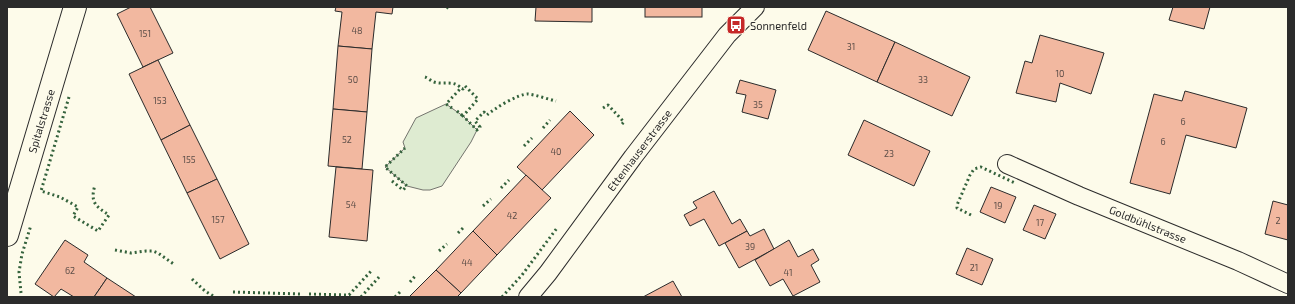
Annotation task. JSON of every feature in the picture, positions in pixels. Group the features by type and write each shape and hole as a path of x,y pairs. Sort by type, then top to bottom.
{"street":[{"name":"Spitalstrasse","path":"7,235 75,7"},
{"name":"Ettenhauserstrasse","path":"528,297 548,273 633,157 727,35 755,7"},
{"name":"Goldbühlstrasse","path":"1007,164 1086,199 1238,260 1288,284"}],"green space":[{"path":"446,104 463,116 477,130 471,142 442,186 430,190 423,190 407,186 385,167 405,148 403,142 416,118"}],"building":[{"path":"131,7 150,7 173,53 143,67 117,14"},
{"path":"336,7 393,7 392,14 376,12 372,49 338,46 342,12 335,11"},
{"path":"536,7 592,7 592,22 535,21"},
{"path":"645,7 702,7 702,17 645,17"},
{"path":"1173,7 1210,7 1204,29 1169,20"},
{"path":"826,11 895,42 877,82 808,50"},
{"path":"1040,35 1104,53 1091,94 1060,83 1056,102 1016,93 1025,61 1032,63"},
{"path":"895,42 970,77 952,116 877,82"},
{"path":"338,46 372,49 367,112 333,109"},
{"path":"158,60 190,125 161,140 129,74"},
{"path":"740,80 776,90 768,119 742,112 746,95 736,93"},
{"path":"1185,91 1247,108 1236,148 1186,135 1170,194 1130,183 1154,94 1182,101"},
{"path":"333,109 367,112 362,169 328,166"},
{"path":"570,111 594,135 542,190 517,167"},
{"path":"864,120 930,151 914,186 848,155"},
{"path":"190,125 217,179 187,193 161,140"},
{"path":"336,167 373,170 367,241 329,237"},
{"path":"526,175 551,198 497,255 473,231"},
{"path":"217,179 249,244 220,259 187,193"},
{"path":"991,187 1016,197 1005,223 980,212"},
{"path":"714,191 732,224 740,219 747,231 719,246 704,219 690,226 684,215 697,208 693,202"},
{"path":"1273,201 1288,205 1288,240 1265,234"},
{"path":"1034,205 1056,214 1045,239 1023,230"},
{"path":"764,229 774,249 739,268 725,243 747,231 750,236"},
{"path":"473,231 497,255 461,293 436,270"},
{"path":"65,240 88,255 84,262 107,278 94,297 74,297 61,289 54,297 35,284"},
{"path":"789,240 798,257 813,249 819,260 811,265 820,282 793,296 783,279 770,286 755,260"},
{"path":"967,248 993,259 982,285 956,274"},
{"path":"436,270 461,293 457,297 409,297"},
{"path":"107,278 136,297 94,297"},
{"path":"673,281 682,297 643,297"}],"hedge":[{"path":"447,7 450,10"},
{"path":"425,77 437,83 451,83 460,87"},
{"path":"452,108 446,104 461,88 463,89 465,86 478,99 463,116 477,130 480,127 475,121 484,112 487,115 501,105 518,96 528,94 556,101"},
{"path":"69,97 41,191 60,197 78,207 73,216 98,231 109,215 100,209 95,203 93,196 95,185"},
{"path":"603,108 608,105 624,122 621,125"},
{"path":"457,111 463,116"},
{"path":"543,128 550,120"},
{"path":"524,146 532,138"},
{"path":"392,181 403,190 407,186 385,167 405,148"},
{"path":"971,215 957,208 957,205 974,169 981,167 1015,183"},
{"path":"501,188 509,180"},
{"path":"483,206 491,199"},
{"path":"21,293 19,272 22,254 31,225"},
{"path":"458,233 465,226"},
{"path":"502,297 522,275 557,228"},
{"path":"439,251 447,244"},
{"path":"115,250 131,253 153,251 175,265"},
{"path":"309,294 349,295 372,270"},
{"path":"410,282 416,275"},
{"path":"361,297 379,277"},
{"path":"192,279 205,291 215,297"},
{"path":"233,292 301,294"},
{"path":"395,297 400,292"}],"place":[{"name":"Sonnenfeld","path":"736,25"}]}
